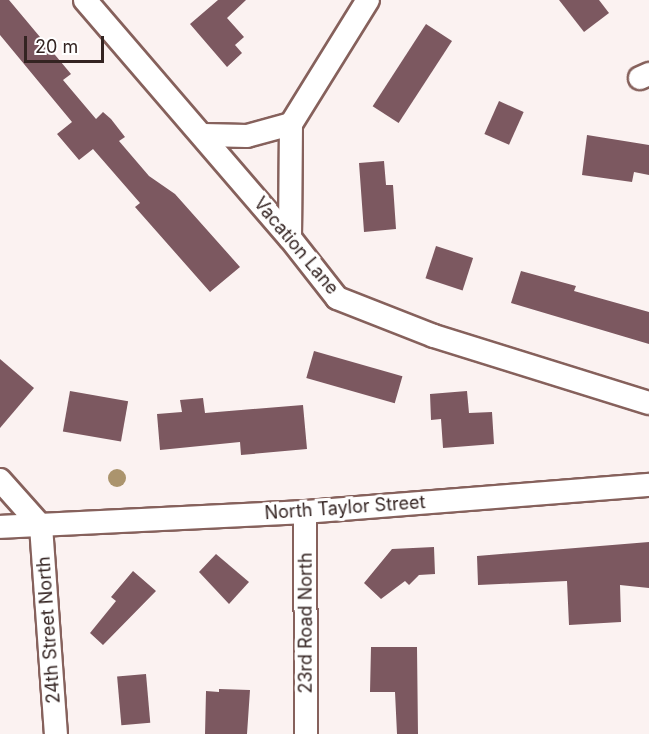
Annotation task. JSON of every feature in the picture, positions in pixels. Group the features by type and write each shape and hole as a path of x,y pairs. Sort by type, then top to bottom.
{"street":[{"name":"Vacation Lane","path":"85,0 203,135 337,298 434,336 649,403"},
{"path":"290,238 291,124 368,0"},
{"path":"203,135 247,136 291,124"},
{"path":"0,480 41,526"},
{"name":"North Taylor Street","path":"0,528 305,512 649,485"},
{"name":"23rd Road North","path":"305,512 306,734"},
{"name":"24th Street North","path":"41,526 56,734"}],"building":[{"path":"0,0 9,0 71,74 63,80 96,119 103,112 111,119 125,137 119,141 149,176 175,194 240,267 210,292 135,207 140,203 93,149 79,160 57,134 72,122 0,35"},
{"path":"218,0 246,0 227,18 244,37 235,45 242,53 227,67 190,24"},
{"path":"559,0 599,0 609,13 584,32"},
{"path":"426,24 452,41 399,123 373,106"},
{"path":"499,101 524,112 509,145 484,134"},
{"path":"587,135 649,145 649,175 634,172 632,182 582,175"},
{"path":"384,161 386,185 393,185 396,229 364,232 359,163"},
{"path":"436,246 473,258 463,290 425,278"},
{"path":"521,271 576,286 574,291 649,312 649,344 511,303"},
{"path":"314,351 402,376 395,403 306,378"},
{"path":"0,359 34,388 0,428"},
{"path":"70,391 128,401 121,442 63,431"},
{"path":"467,391 469,413 492,412 494,444 443,448 441,419 431,420 430,394"},
{"path":"203,398 205,413 303,405 307,449 241,455 240,442 160,450 157,414 182,412 180,400"},
{"path":"649,542 649,588 620,585 621,622 569,625 567,581 478,585 477,556"},
{"path":"434,547 435,574 419,575 409,585 405,581 381,599 364,583 392,549"},
{"path":"216,554 249,582 229,604 199,572"},
{"path":"133,571 156,591 103,645 90,633 116,601 111,597"},
{"path":"371,647 417,647 418,734 397,734 395,692 370,692"},
{"path":"146,674 150,723 121,725 117,677"},
{"path":"219,689 250,690 247,734 205,734 206,691 219,692"}]}
